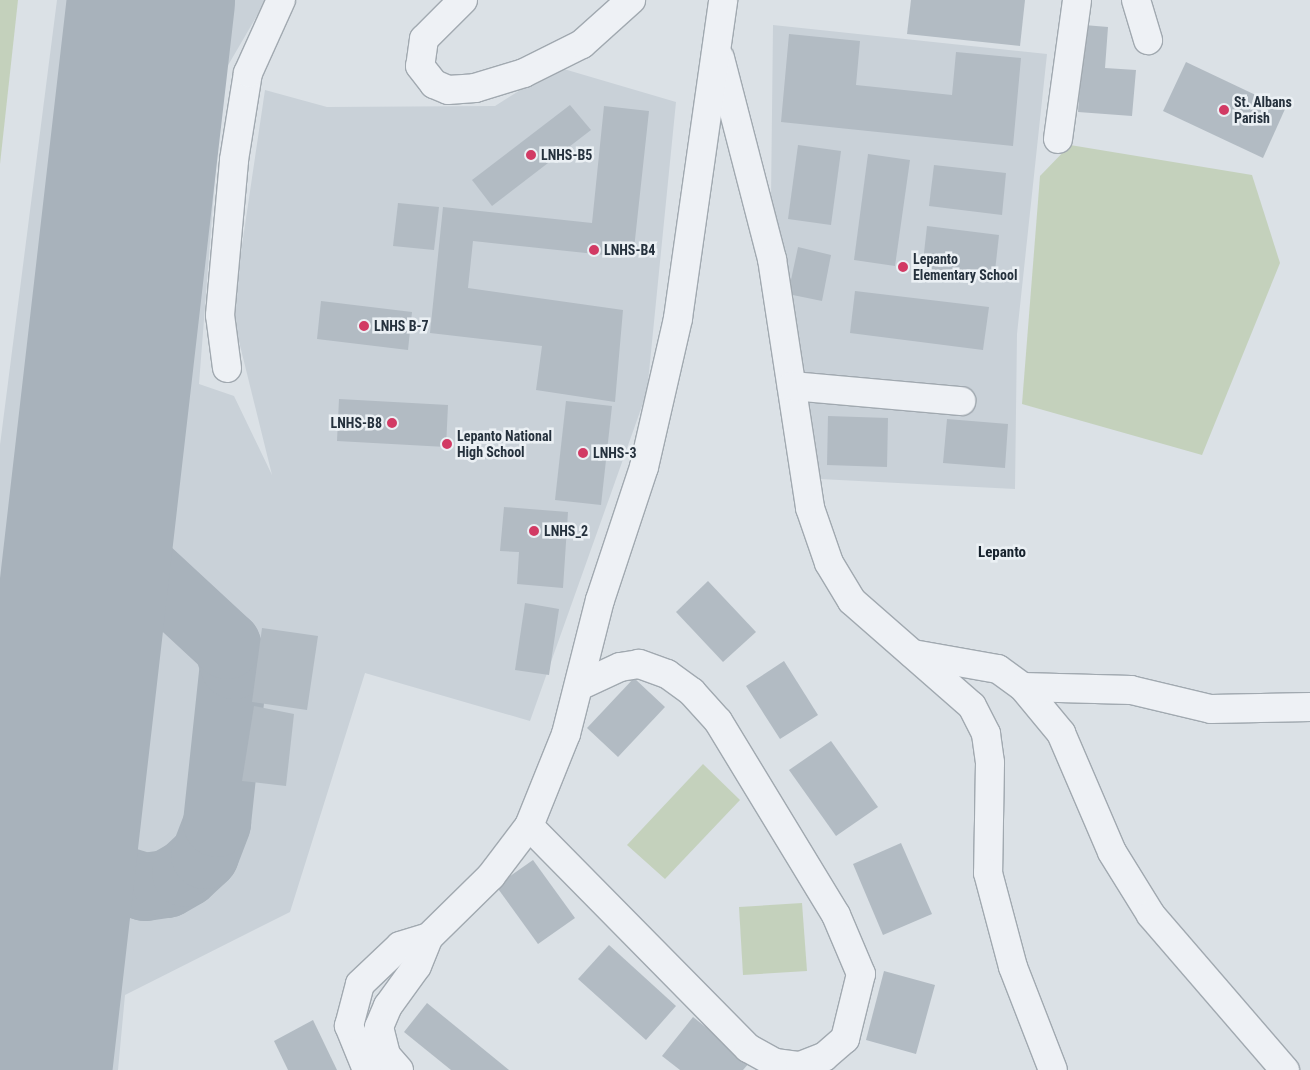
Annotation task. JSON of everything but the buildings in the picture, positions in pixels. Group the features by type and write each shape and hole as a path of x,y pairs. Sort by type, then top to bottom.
{"street":[{"path":"228,368 220,315 234,160 248,74 281,0"},
{"path":"463,0 424,39 420,66 434,84 448,90 475,88 524,73 582,44 632,0"},
{"path":"399,1070 386,1055 379,1027 388,1006 417,966 429,937 492,876 529,826 566,734 600,600 644,468 678,318 723,0"},
{"path":"1058,139 1077,0"},
{"path":"1136,0 1148,40"},
{"path":"717,46 772,259 810,508 829,563 852,601 972,706 986,734 990,763 988,873 1013,967 1053,1070"},
{"path":"792,386 961,401"},
{"path":"912,654 998,669 1023,687 1061,733 1112,852 1151,915 1285,1070"},
{"path":"529,826 748,1048 775,1063 800,1066 824,1058 845,1039 861,974 836,915 718,720 686,687 668,674 639,664 620,667 579,686"},
{"path":"1023,687 1131,690 1211,709 1310,707"},
{"path":"367,1070 350,1026 360,984 400,946 429,937"}],"shaded area":[{"path":"57,0 266,0 223,74 199,384 234,396 272,475 232,313 265,90 327,107 495,106 557,67 676,102 647,392 530,721 365,673 290,912 125,995 118,1070 0,1070 0,445"},
{"name":"Lepanto Elementary School","path":"773,25 1047,54 1017,334 1015,489 820,479 771,199"}],"green space":[{"path":"0,0 18,0 0,164"},
{"path":"1070,145 1252,175 1280,263 1202,455 1022,404 1040,176"},
{"path":"703,764 740,800 665,879 627,845"},
{"path":"802,903 807,971 743,975 739,907"}],"taxiway":[{"path":"58,810 85,851 102,867 122,880 145,887 167,884 186,873 205,855 217,823 234,665 227,645 92,520"}],"runway":[{"path":"28,1070 151,0"}],"place":[{"name":"St. Albans Parish","path":"1224,110"},
{"name":"LNHS-B5","path":"531,155"},
{"name":"LNHS-B4","path":"594,250"},
{"name":"Lepanto Elementary School","path":"903,267"},
{"name":"LNHS B-7","path":"364,326"},
{"name":"LNHS-B8","path":"392,423"},
{"name":"Lepanto National High School","path":"447,444"},
{"name":"LNHS-3","path":"583,453"},
{"name":"LNHS_2","path":"534,531"}],"district":[{"name":"Lepanto","path":"1002,553"}]}
